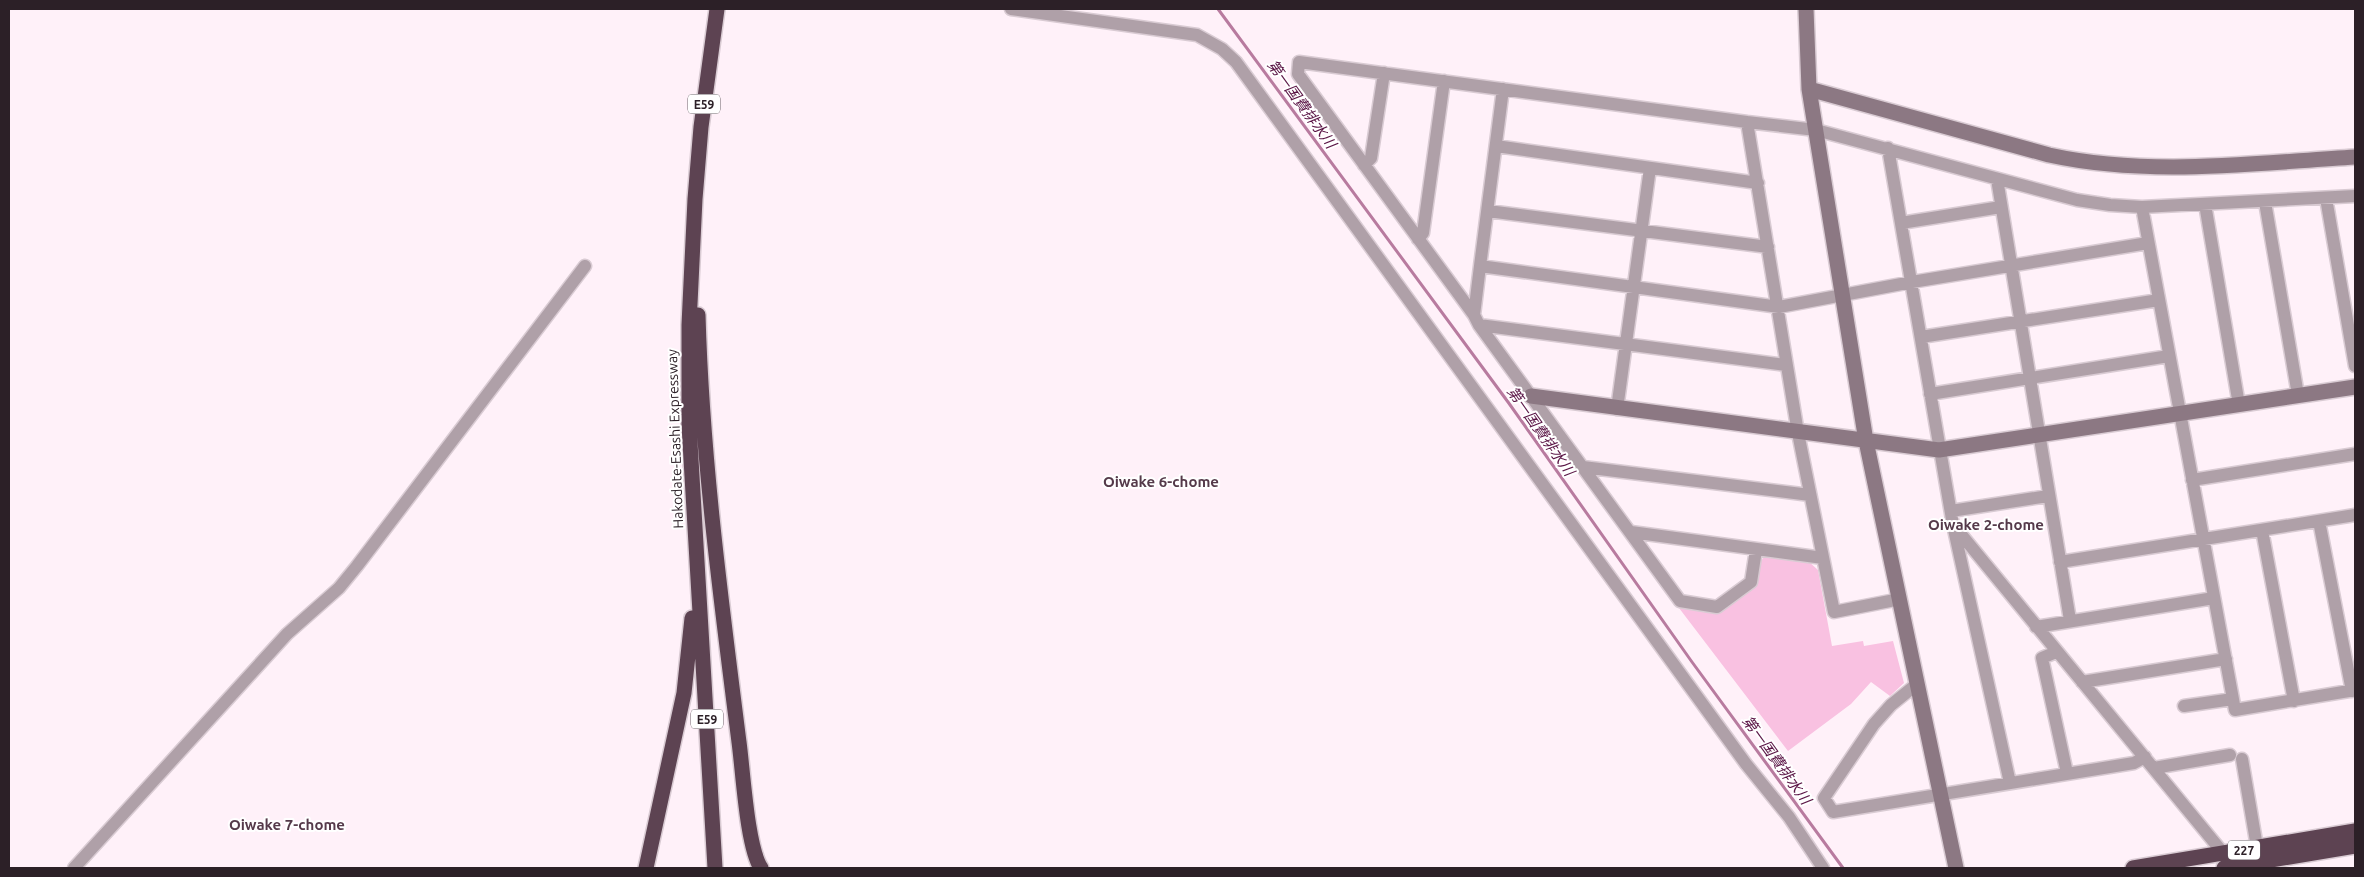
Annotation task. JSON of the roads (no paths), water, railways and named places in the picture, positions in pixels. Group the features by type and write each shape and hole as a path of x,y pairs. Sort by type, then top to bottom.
{"highway":[{"name":"Hakodate-Esashi Expressway","path":"715,868 689,425 688,354 694,325 696,199 701,126 717,9"},
{"path":"694,325 700,366 708,478 729,664 753,845 761,868"},
{"path":"646,868 684,693 697,569"},
{"name":"227","path":"2230,864 2257,847 2355,831"},
{"name":"227","path":"2133,868 2230,864 2355,846"}],"street":[{"path":"1011,9 1197,35 1222,49 1236,62 1741,756 1789,818 1823,868"},
{"path":"1806,9 1809,89 1866,441 1956,868"},
{"path":"1756,550 1751,582 1717,607 1680,601 1298,74 1299,62 1816,130 2077,200 2110,205 2142,207 2355,196"},
{"path":"1364,165 1371,158 1384,73"},
{"path":"1418,238 1424,233 1444,81"},
{"path":"1477,320 1480,266 1503,89"},
{"path":"1809,89 2049,155 2085,163 2130,167 2186,167 2355,157"},
{"path":"1748,122 1786,365 1834,612 1900,599"},
{"path":"1496,146 1758,183"},
{"path":"1888,148 1953,526 2010,783"},
{"path":"1618,409 1650,168"},
{"path":"1997,179 2070,620"},
{"path":"2326,198 2355,366"},
{"path":"2265,202 2298,395"},
{"path":"2204,204 2240,405"},
{"path":"1901,223 2001,207"},
{"path":"2142,207 2235,710 2354,690 2319,521"},
{"path":"1488,210 1768,246"},
{"path":"1480,266 1778,308 1912,282 2148,243"},
{"path":"74,868 287,634 339,588 585,266"},
{"path":"1921,337 2159,300"},
{"path":"1477,320 1627,345 1786,365"},
{"path":"1930,394 2169,356"},
{"path":"1531,396 1798,433 1939,450 2355,387"},
{"path":"2192,480 2355,454"},
{"path":"1583,467 1810,495"},
{"path":"1951,512 2048,496"},
{"path":"2060,562 2355,515"},
{"path":"1953,526 2145,757 2230,864"},
{"path":"2262,530 2294,700"},
{"path":"1631,532 1823,558"},
{"path":"2036,627 2214,598"},
{"path":"2056,652 2042,658 2066,773"},
{"path":"2082,682 2226,659"},
{"path":"1916,684 1891,705 1874,724 1824,798 1833,812 2134,763 2145,757"},
{"path":"2184,706 2233,699"},
{"path":"2154,768 2236,757 2257,847"}],"waterway":[{"name":"第一国費排水川","path":"1218,9 1508,402 1692,662 1843,868"}],"district":[{"name":"Oiwake 6-chome","path":"1161,481"},
{"name":"Oiwake 2-chome","path":"1986,524"},
{"name":"Oiwake 7-chome","path":"287,824"}]}
